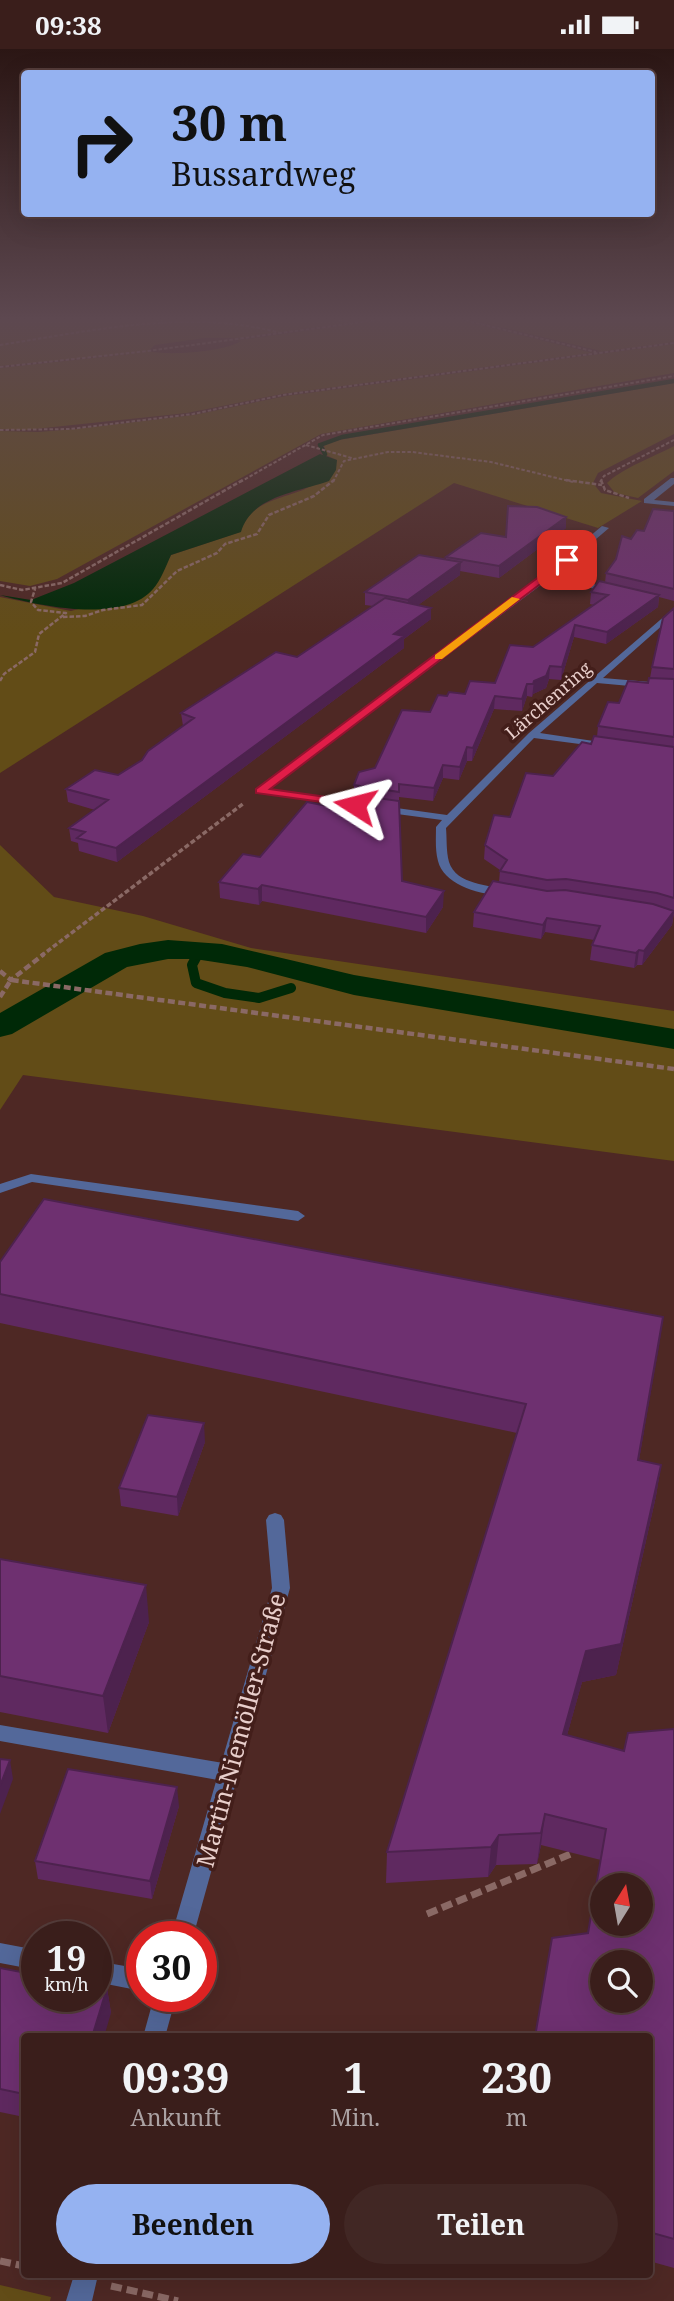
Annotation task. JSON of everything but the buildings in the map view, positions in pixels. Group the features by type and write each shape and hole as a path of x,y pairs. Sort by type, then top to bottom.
{"street":[{"path":"646,501 674,480"},
{"path":"646,501 674,504"},
{"path":"260,791 548,576 605,529"},
{"path":"548,576 624,594"},
{"name":"Lärchenring","path":"447,818 532,735 598,680 674,608 662,603"},
{"path":"598,680 674,687"},
{"path":"532,735 614,748"},
{"path":"260,791 447,818 441,827 443,863 455,877 476,887 511,894"},
{"path":"0,1189 31,1178 298,1216"},
{"name":"Martin-Niemöller-Straße","path":"187,1921 281,1588 275,1520"},
{"path":"0,1733 229,1773"},
{"path":"0,1953 21,1957"},
{"path":"155,2033 162,2012"}],"path":[{"path":"0,430 70,429 111,424"},
{"path":"0,585 5,588 35,589 62,583 323,435 388,424"},
{"path":"646,501 616,495 605,490 600,482 604,476 674,440"},
{"path":"306,445 356,459"},
{"path":"62,617 85,616 103,610 142,605 177,571 217,553 219,548 230,541 255,536 263,528 269,515 320,493 334,482 344,461 388,452 412,452 491,463 582,484 601,485"},
{"path":"0,681 4,674 35,652 39,634 66,613 38,610 31,602 35,589"},
{"path":"0,997 12,980 104,907 260,791"},
{"path":"0,971 12,980 71,990 674,1069"},
{"path":"427,1914 573,1853"},
{"path":"0,2261 21,2265"},
{"path":"83,2285 178,2301"}],"shaded area":[{"path":"0,424 81,424 25,430 0,429"},
{"path":"117,424 378,424 321,434 57,579 30,586 0,581 0,431 76,429"},
{"path":"432,424 674,424 674,434 598,473 593,483 601,493 642,501 598,528 454,483 0,773 0,597 71,611 153,589 171,555 240,532 250,514 257,508 312,484 337,460 326,455 324,445"},
{"path":"674,446 674,471 638,498 615,493 607,483 629,468"},
{"path":"320,454 337,460 336,470 329,481 290,492 265,503 246,520 241,532 171,555 156,585 140,600 102,609 80,609 36,604 0,595 31,600 74,583"},
{"path":"0,845 54,897 143,916 251,948 674,1011 674,1161 23,1075 0,1110"},
{"path":"0,2285 51,2297 50,2301 0,2301"}],"waterway":[{"path":"325,454 320,445 342,437 419,424"},
{"path":"0,1027 116,960 168,949 222,953 354,985 674,1039"},
{"path":"198,954 200,950"},
{"path":"198,954 192,965 196,983 225,993 259,998 291,988"}],"slow traffic":[{"path":"439,657 516,599"}],"route":[{"path":"355,805 260,791 567,560"}]}
